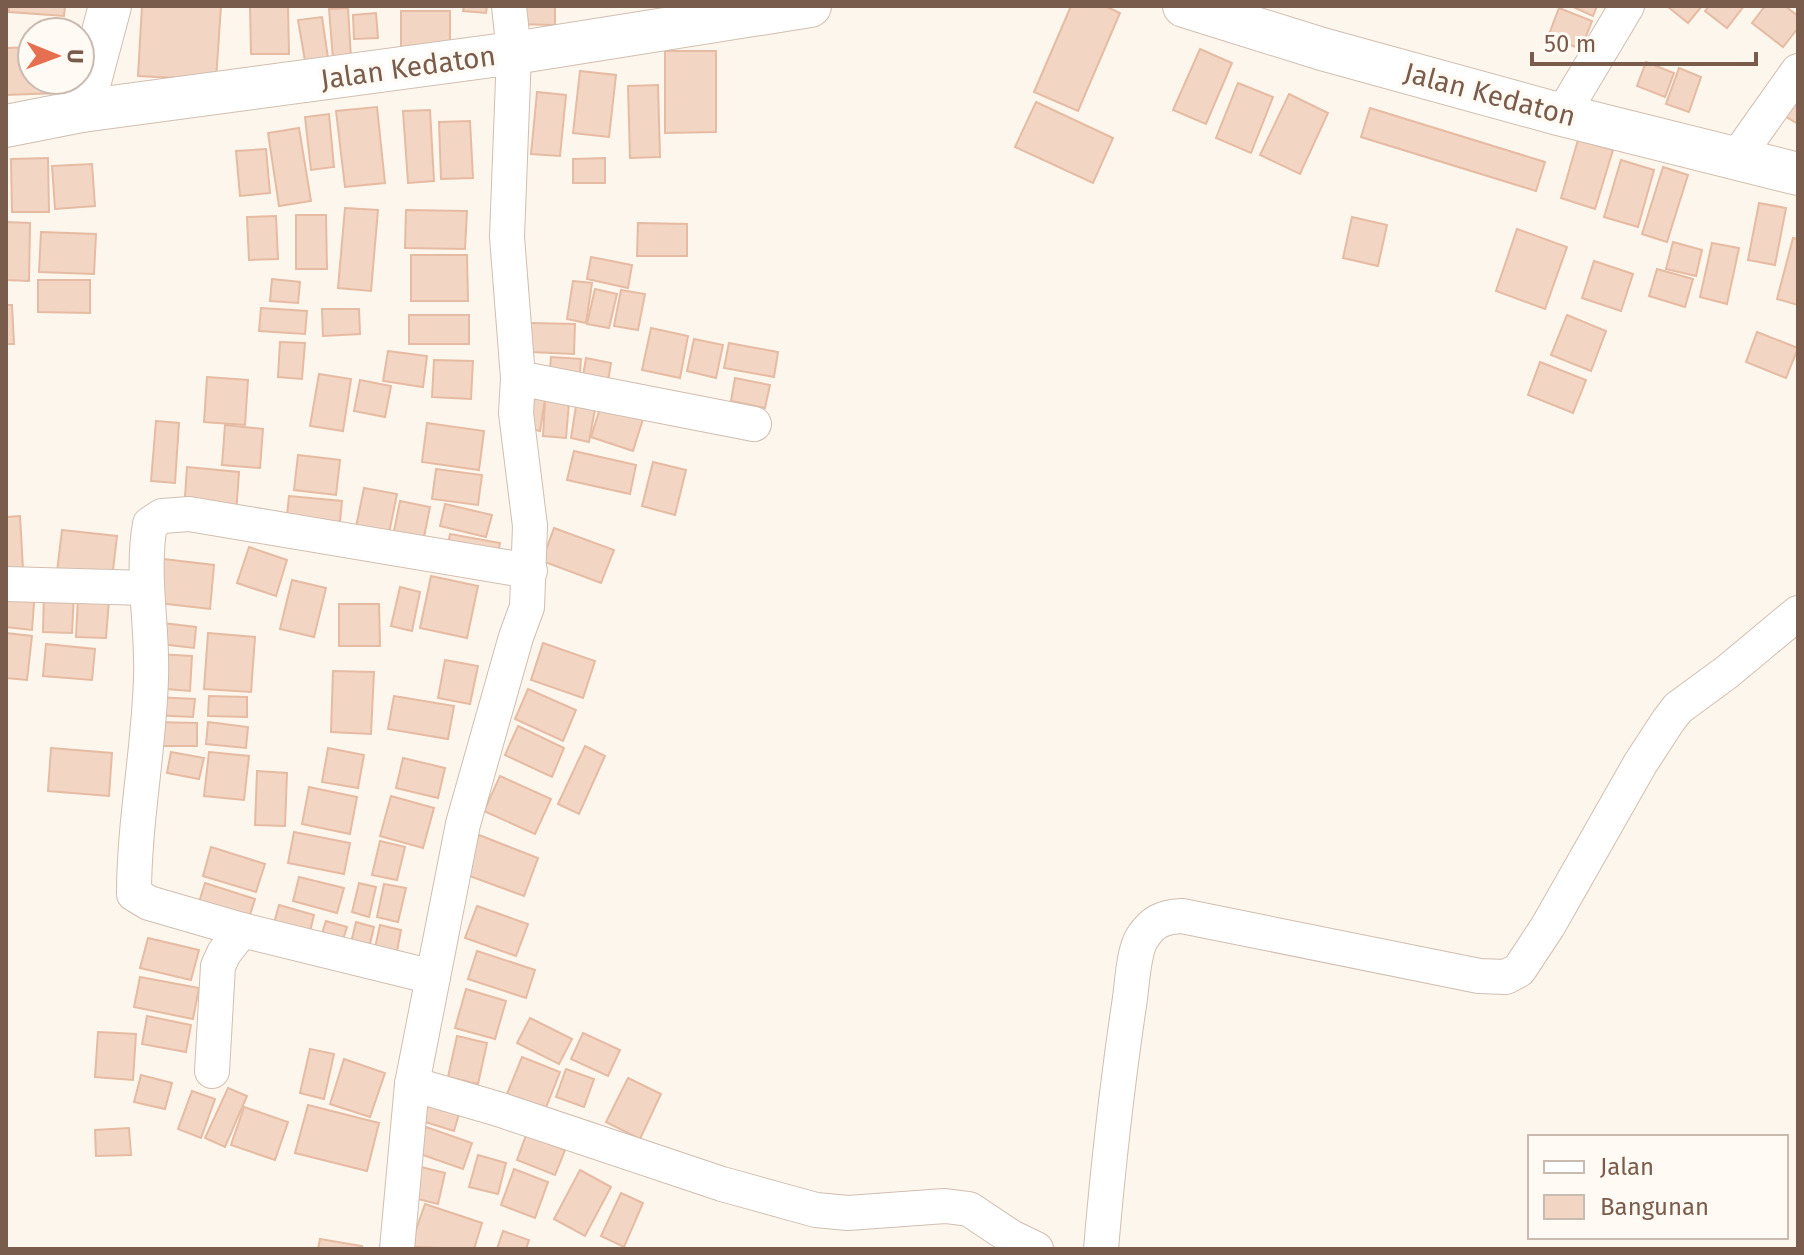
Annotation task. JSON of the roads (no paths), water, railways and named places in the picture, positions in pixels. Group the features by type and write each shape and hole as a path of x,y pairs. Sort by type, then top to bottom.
{"street":[{"path":"82,111 110,6"},
{"path":"397,1249 412,1084 463,824 527,607 530,526 516,413 518,378 507,237 514,53 509,6"},
{"name":"Jalan Kedaton","path":"6,126 82,111 514,53 810,6"},
{"name":"Jalan Kedaton","path":"1184,6 1322,49 1562,115 1798,174"},
{"path":"1562,115 1627,6"},
{"path":"1737,157 1798,71"},
{"path":"518,378 754,424"},
{"path":"433,977 242,930 149,903 134,894 135,849 150,726 152,652 146,550 150,524 162,516 189,514 530,571"},
{"path":"6,584 147,588"},
{"path":"1101,1249 1115,1100 1134,971 1140,940 1153,925 1164,917 1182,916 1479,976 1506,977 1519,970 1548,926 1632,778 1678,708 1798,613"},
{"path":"212,1071 218,966 242,930"},
{"path":"412,1084 498,1109 722,1184 816,1210 848,1213 945,1206 969,1209 1011,1237 1036,1249"}]}
